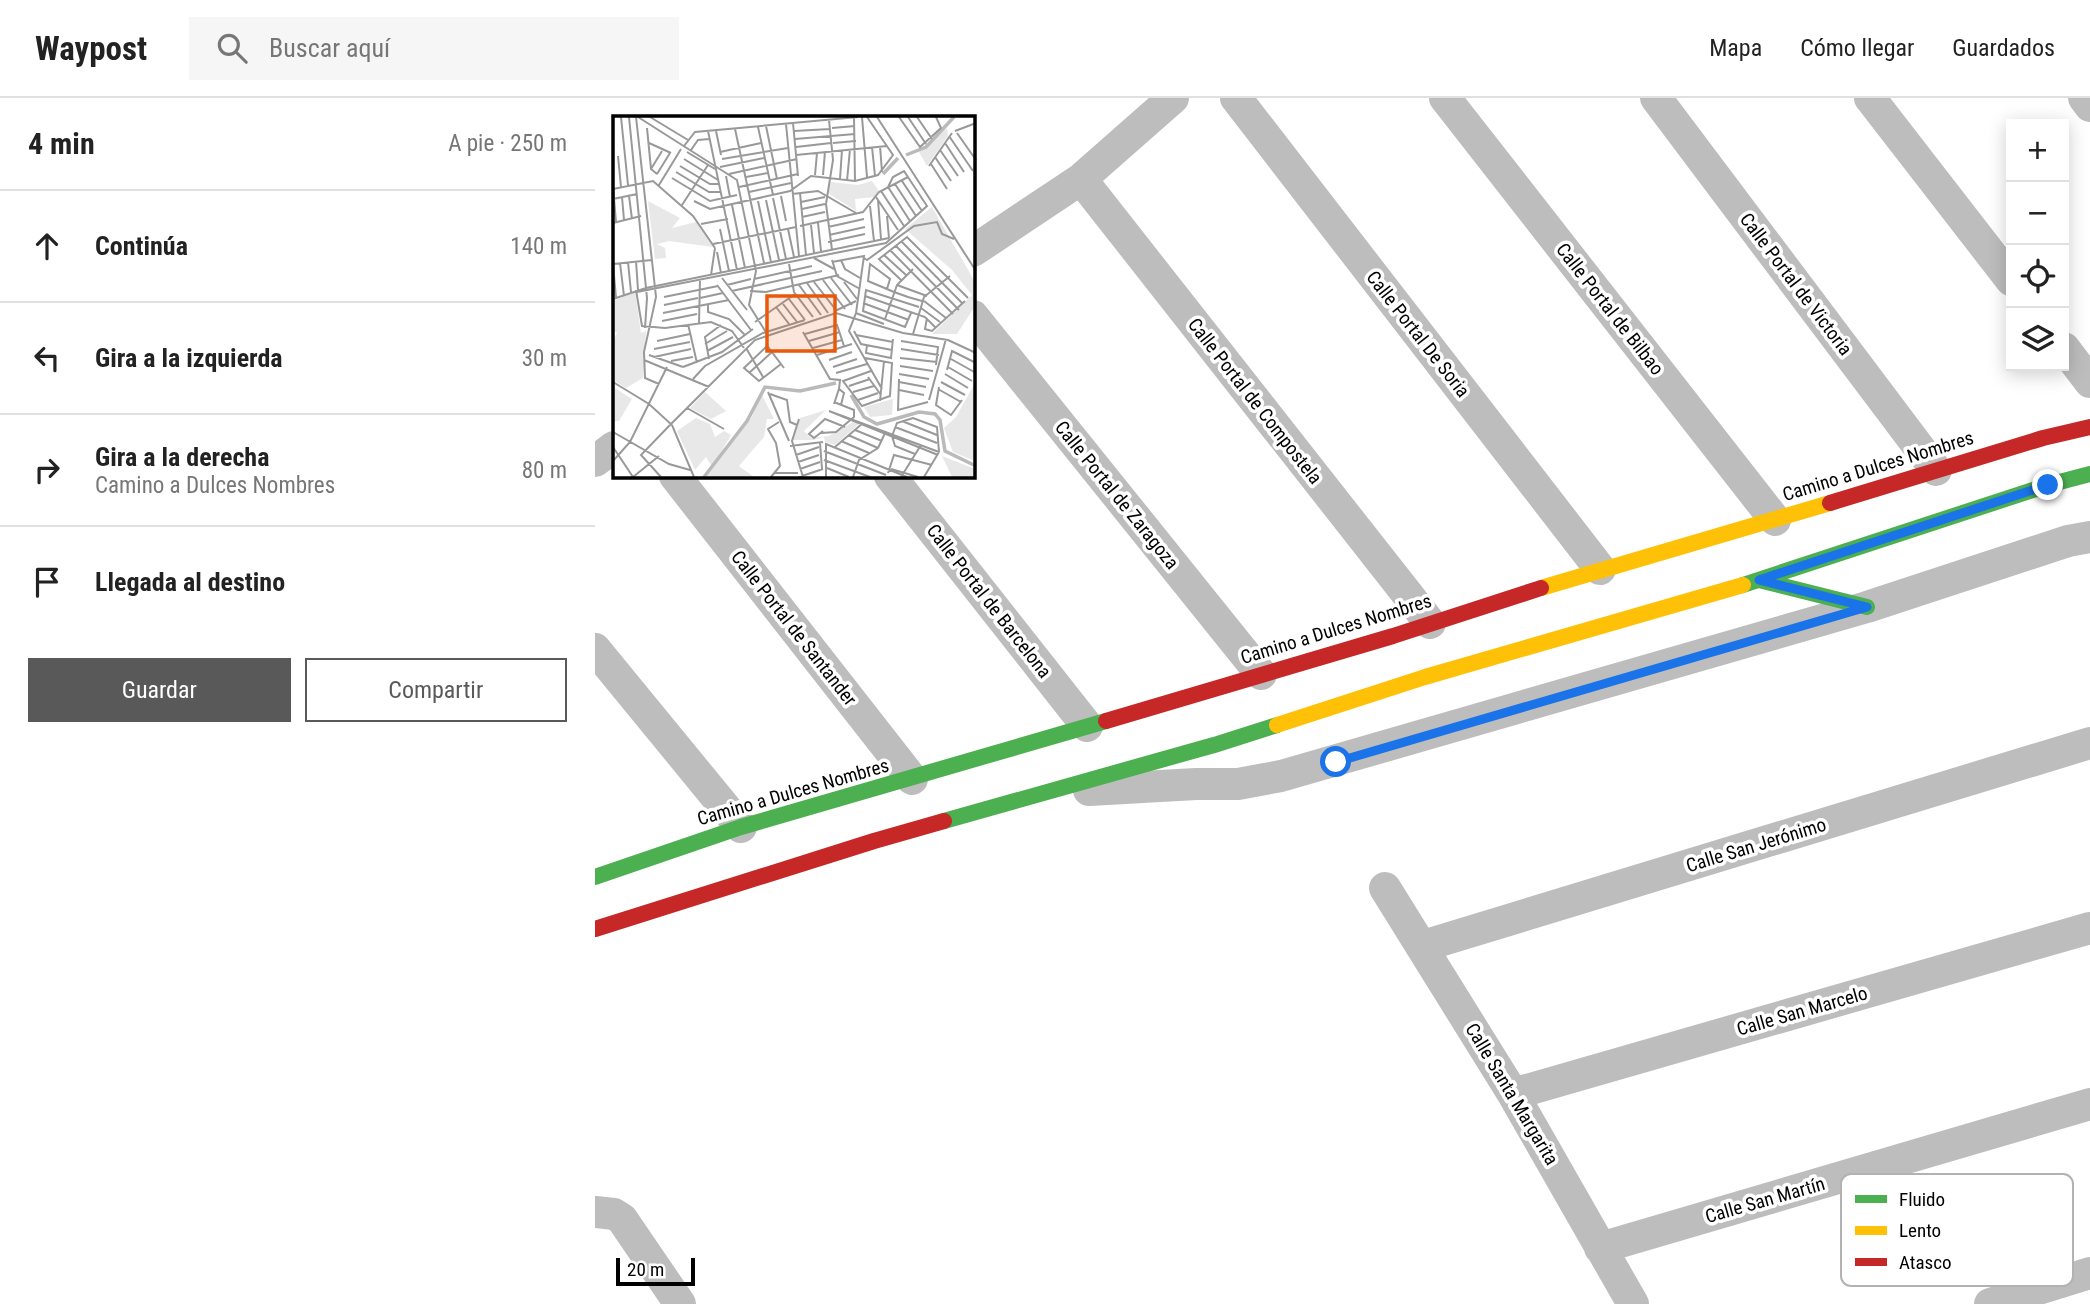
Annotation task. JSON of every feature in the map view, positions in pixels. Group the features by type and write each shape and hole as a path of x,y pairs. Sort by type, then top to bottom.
{"main road":[{"name":"Camino a Dulces Nombres","path":"595,877 741,827 1393,636 1599,569 1775,520 2043,438 2090,427"},
{"path":"597,925 874,841 1214,745 1425,677 1759,580 2048,485 2090,474"},
{"path":"1759,580 1867,607"}],"street":[{"path":"975,250 1081,179 1173,98"},
{"name":"Calle Portal De Soria","path":"1236,98 1599,569"},
{"name":"Calle Portal de Bilbao","path":"1445,98 1775,520"},
{"name":"Calle Portal de Victoria","path":"1656,98 1936,470"},
{"path":"1870,98 2006,274"},
{"path":"2084,98 2090,106"},
{"name":"Calle Portal de Compostela","path":"1081,179 1430,623"},
{"name":"Calle Portal de Zaragoza","path":"975,318 1261,674"},
{"path":"2069,355 2090,382"},
{"path":"595,461 613,448"},
{"name":"Calle Portal de Santander","path":"677,478 912,779"},
{"name":"Calle Portal de Barcelona","path":"892,478 1087,726"},
{"path":"1046,792 1238,783 1281,776 1867,607 2068,541 2090,537"},
{"path":"595,649 741,827"},
{"name":"Calle San Jerónimo","path":"1423,946 2090,743"},
{"name":"Calle Santa Margarita","path":"1385,888 1513,1094 1633,1304"},
{"name":"Calle San Marcelo","path":"1513,1094 2090,928"},
{"name":"Calle San Martín","path":"1852,1174 2090,1104"},
{"name":"Calle San Martín","path":"1600,1248 1841,1177"},
{"path":"595,1212 614,1214 622,1219 680,1304"},
{"path":"2073,1278 2090,1273"},
{"path":"1990,1304 2048,1286"}],"traffic: fast":[{"path":"1743,585 2048,485 2090,474"},
{"path":"1759,580 1867,607"},
{"path":"595,877 741,827 1106,721"},
{"path":"944,821 1277,725"}],"traffic: slow":[{"path":"1541,588 1830,503"},
{"path":"1277,725 1425,677 1743,585"}],"traffic: jam":[{"path":"1830,503 2043,438 2090,427"},
{"path":"1106,721 1393,636 1541,588"},
{"path":"595,929 944,821"}],"route":[{"path":"1336,762 1867,607 1759,580 2048,485"}]}
